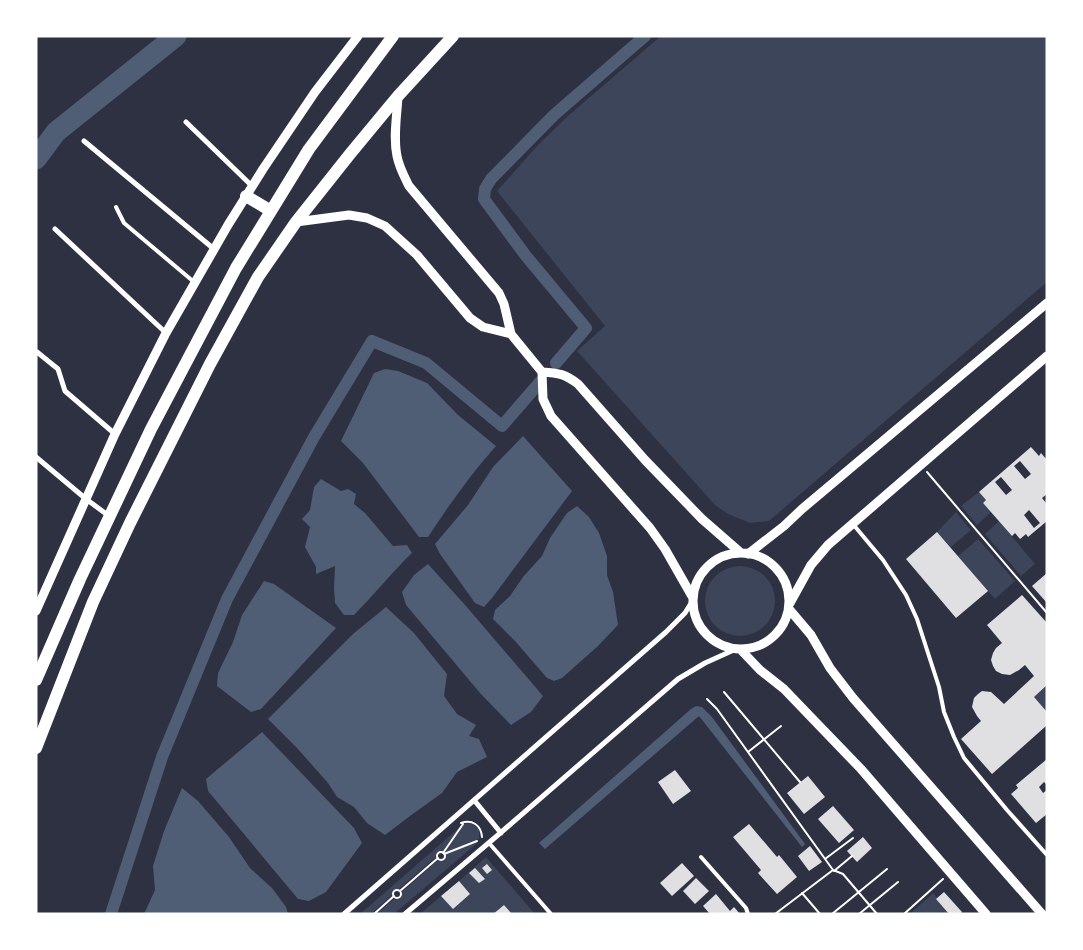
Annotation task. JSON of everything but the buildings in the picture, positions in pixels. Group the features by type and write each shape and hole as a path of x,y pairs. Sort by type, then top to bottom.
{"highway":[{"path":"36,680 80,579 150,429 232,277 309,149 393,36"},
{"path":"36,748 93,602 130,523 210,364 258,277 296,222 398,96 453,36"},
{"path":"249,191 271,210"}],"street":[{"path":"36,611 115,434 166,332 194,282 288,130 358,36"},
{"path":"398,96 395,139 397,155 409,186 499,293 504,304 511,334 542,372 543,400 551,416 650,528 665,549 693,599 696,618 702,630 723,646 738,649 754,648 767,642 785,622 789,606 819,554 852,523 1047,356"},
{"path":"186,122 249,191"},
{"path":"84,141 214,250"},
{"path":"296,222 349,215 368,218 384,226 417,255 470,318 483,327 511,334"},
{"path":"55,229 166,332"},
{"path":"744,553 784,526 1047,303"},
{"path":"37,352 58,369 65,391 115,434"},
{"path":"542,372 568,376 578,384 683,500 702,519 744,553"},
{"path":"36,456 109,516"},
{"path":"344,914 666,632 685,613 693,599 696,584 708,567 726,555 744,553 762,558 774,566 783,576 788,589 789,606 830,668 853,698 1042,914"},
{"path":"405,914 502,833 678,679 705,663 738,649"},
{"path":"738,649 784,689 861,769 986,914"},
{"path":"474,800 502,833"}],"lane":[{"path":"116,207 124,223 194,282"},
{"path":"852,523 884,560 906,595 917,619 939,687 944,712 964,758 1047,855"},
{"path":"489,843 551,914"},
{"path":"701,857 746,908 748,914"}],"path":[{"path":"920,464 1047,613"},
{"path":"724,692 800,782"},
{"path":"707,699 717,709 834,870 843,874 877,914"},
{"path":"748,752 781,726"},
{"path":"459,825 469,821 478,826 482,832 477,846"},
{"path":"438,858 440,860 443,859 444,853 464,822"},
{"path":"826,859 853,838"},
{"path":"374,914 394,896 393,893 395,891 400,891 438,858 438,853 444,853 481,839"},
{"path":"775,914 852,856"},
{"path":"832,914 887,869"},
{"path":"904,914 950,873"},
{"path":"859,914 898,882"},
{"path":"394,896 396,898 400,897 400,891"},
{"path":"802,893 820,914"}],"shaded area":[{"path":"661,36 1047,36 1047,282 769,521 750,523 728,514 715,505 577,351 605,326 497,191 537,146 569,115"},
{"path":"385,369 398,371 427,383 458,415 496,446 461,490 428,537 419,537 363,463 341,441 374,373"},
{"path":"523,436 572,491 484,607 475,603 435,544 468,505 493,467"},
{"path":"321,479 341,491 348,489 356,494 354,504 365,513 393,546 407,545 412,553 354,615 344,615 335,603 335,566 316,574 316,567 305,547 310,527 302,519 310,510 314,487"},
{"path":"979,492 986,500 983,503 991,512 977,525 961,506"},
{"path":"577,506 589,517 599,533 607,556 607,575 613,592 618,625 598,646 562,678 554,681 547,678 493,619 495,610 510,596 523,577 542,556 550,538 567,513"},
{"path":"956,512 971,530 951,547 937,532"},
{"path":"999,521 1035,564 1021,576 985,534"},
{"path":"978,539 1015,581 995,599 958,556"},
{"path":"428,564 543,696 531,712 511,725 480,693 406,605 402,592 414,575"},
{"path":"740,566 753,569 765,576 772,588 775,601 772,614 765,626 753,633 740,636 727,633 715,626 708,614 705,601 708,588 715,576 727,569"},
{"path":"264,581 274,584 336,628 261,709 251,712 217,686 218,673 233,642 242,615"},
{"path":"386,607 414,633 447,674 444,696 457,714 476,725 469,736 479,739 487,757 457,772 442,793 385,835 367,823 354,807 337,797 328,783 268,719 353,634"},
{"path":"1047,685 1047,712 1034,697"},
{"path":"696,706 702,707 712,717 805,844 802,847 699,716 545,849 539,843 691,709"},
{"path":"262,732 354,828 362,843 326,892 309,901 298,899 208,791 206,779"},
{"path":"182,788 198,801 229,837 250,868 272,888 286,907 288,914 144,914 155,890 153,866 164,831"},
{"path":"464,824 474,825 479,830 479,839 444,853"},
{"path":"460,827 443,851 438,852 436,857 399,889 394,890 392,895 371,914 360,914"},
{"path":"478,841 394,914 377,914 395,898 401,898 402,892 438,860 444,859 445,854"},
{"path":"486,857 535,914 512,914 504,905 493,914 420,914 441,896 453,909 470,894 459,881"},
{"path":"933,893 949,914 921,914 919,912 910,914"}],"waterway":[{"path":"36,159 56,132 176,36"},
{"path":"556,363 586,328 526,256 484,199 485,189 491,179 554,115 645,36"},
{"path":"111,914 162,757 227,599 314,437 372,341 426,363 502,426 540,382"}]}
